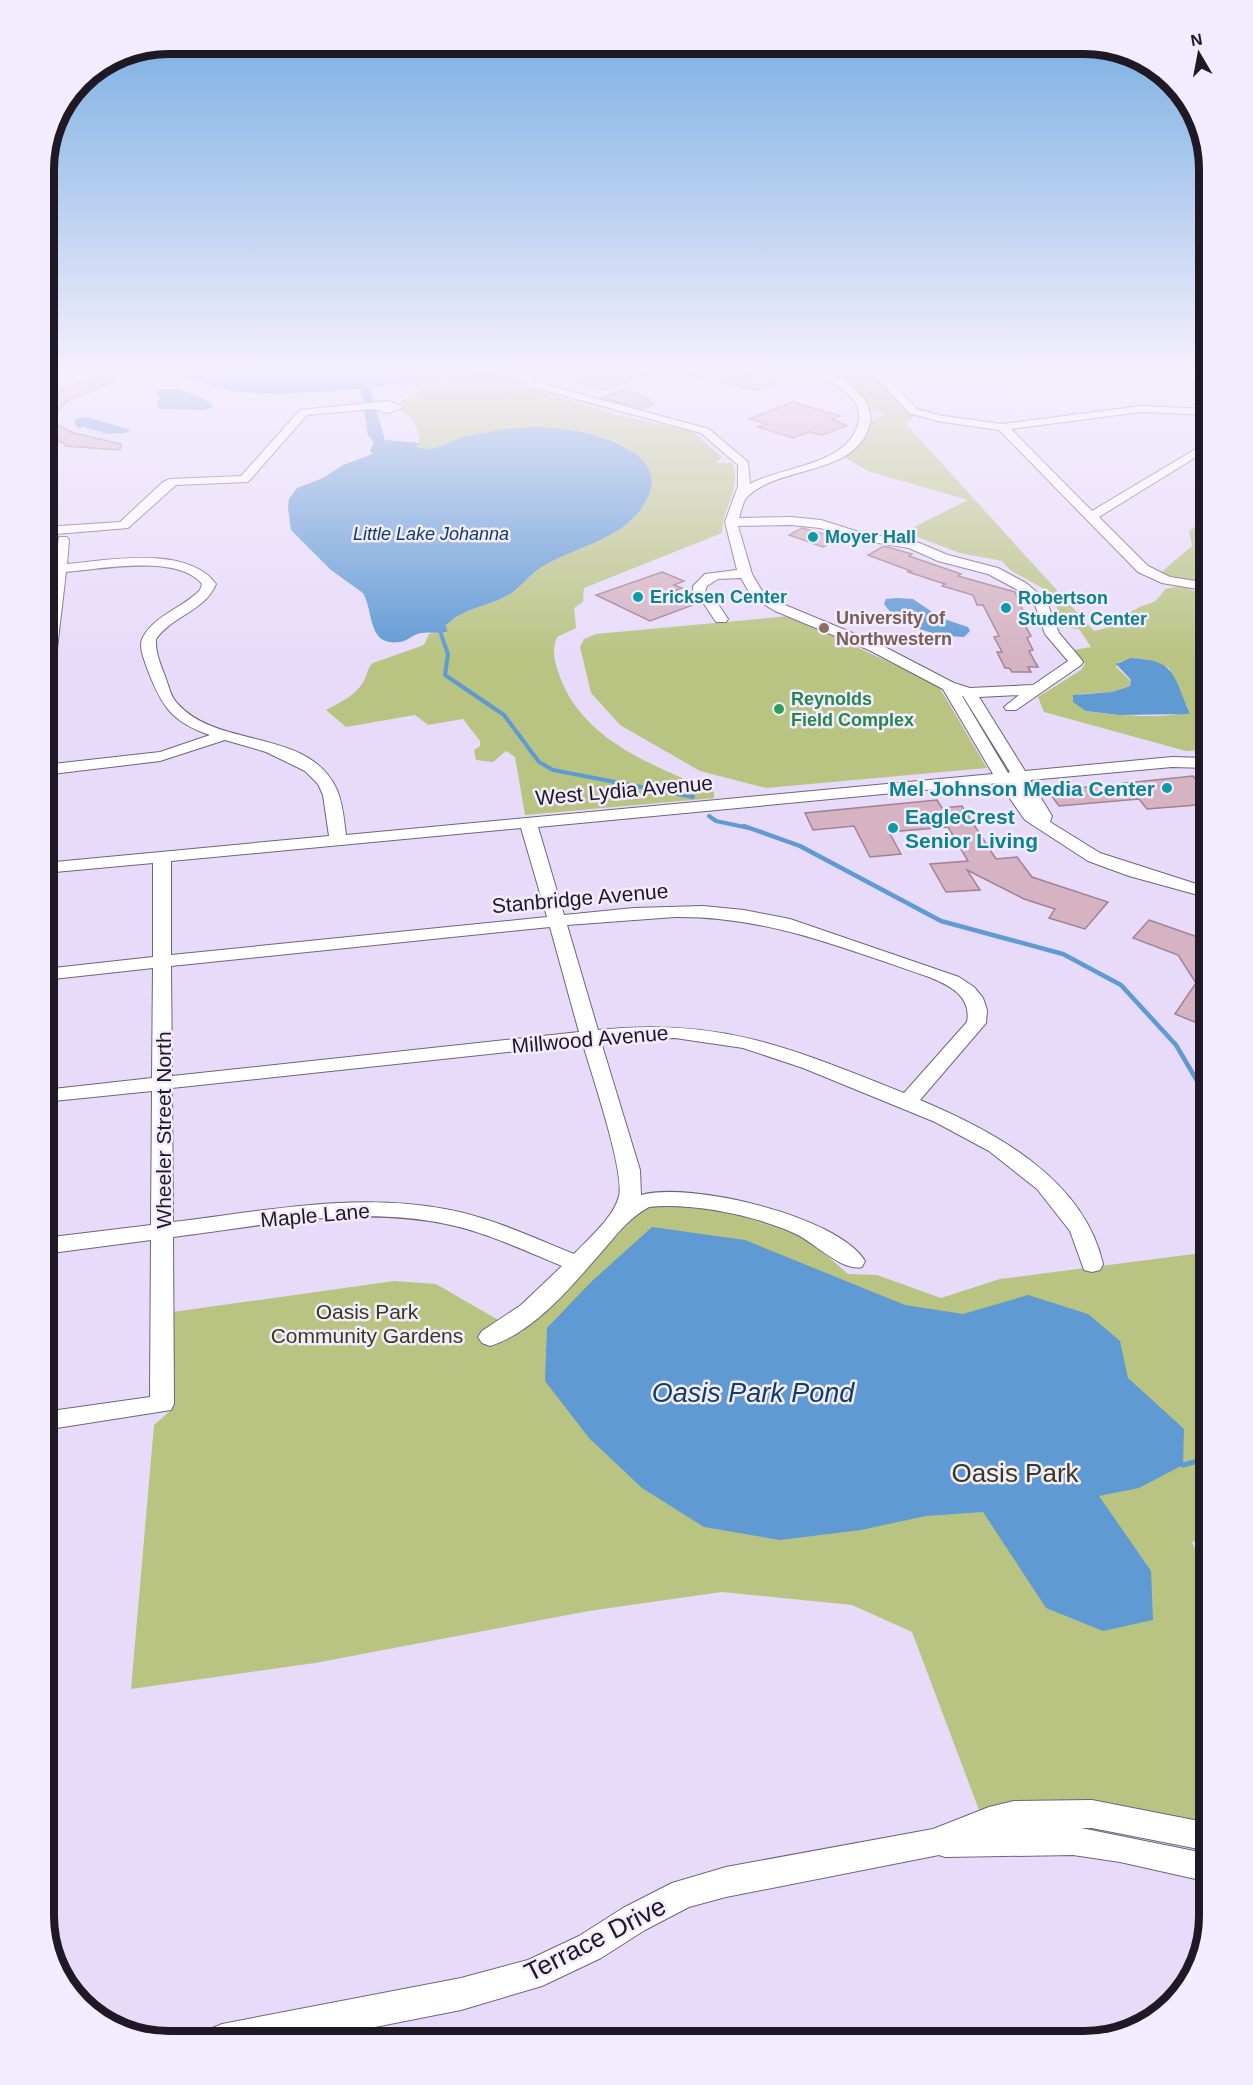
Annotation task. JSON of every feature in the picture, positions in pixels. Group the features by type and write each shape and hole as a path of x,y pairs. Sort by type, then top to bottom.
{"street":[{"path":"54,530 121,526 130,523 170,484 245,478 257,464"},
{"path":"744,464 745,481 742,495 731,522 745,574 757,594 767,601 874,647 949,686 969,693 1038,689"},
{"path":"742,495 759,484 815,464"},
{"path":"1039,464 1148,572 1167,580 1199,585"},
{"path":"1091,517 1176,464"},
{"path":"745,481 759,484"},
{"path":"731,522 791,521 820,524 860,537 912,545 943,558 993,571 1011,579 1041,603 1052,634 1076,662 1011,707"},
{"path":"54,618 63,540"},
{"path":"60,569 156,562 188,567 203,574 209,584 205,594 159,625 149,639 148,647 164,695 174,709 195,723 294,759 318,774 331,794 338,840"},
{"path":"721,619 709,601 698,593 699,584 704,578 716,575 745,574"},
{"path":"949,686 1003,777 1031,817 1042,821 1094,857 1135,872 1199,890"},
{"path":"969,693 1044,816 1042,821"},
{"path":"54,769 155,758 201,747 226,734"},
{"name":"West Lydia Avenue","path":"54,867 1003,777 1172,762 1199,763"},
{"path":"528,822 629,1170 635,1181 652,1193 680,1200"},
{"name":"Wheeler Street North","path":"54,1420 162,1404 164,962 162,856"},
{"name":"Stanbridge Avenue","path":"54,973 660,911 743,915 815,932 956,983 974,999 978,1007 976,1023 907,1102"},
{"name":"Millwood Avenue","path":"54,1095 649,1031 730,1038 786,1054 907,1102 982,1137 1035,1175 1076,1222 1085,1238 1092,1264"},
{"path":"616,1221 630,1196 629,1170"},
{"path":"490,1337 513,1326 578,1264 616,1221 639,1203 651,1200 680,1200 738,1206 786,1219 816,1234 854,1261"},
{"name":"Maple Lane","path":"54,1245 352,1209 411,1211 477,1224 578,1264"},
{"name":"Terrace Drive","path":"933,1843 989,1821 1014,1815 1042,1813 1119,1818 1199,1835"},
{"name":"Terrace Drive","path":"273,2031 461,1994 521,1978 590,1947 634,1919 683,1894 726,1882 933,1843 1073,1842 1120,1848 1199,1866"}],"green space":[{"path":"644,464 732,464 735,472 734,489 725,515 722,533 584,588 583,602 574,608 576,628 557,637 554,647 555,662 571,700 586,719 604,735 646,761 714,792 714,798 525,815 515,757 506,751 493,762 476,760 474,750 480,746 480,741 463,719 428,725 415,715 346,727 326,710 346,699 359,688 373,663 424,645 429,634 448,630 444,625 455,617 506,596 544,565 617,531 641,510 652,483 649,470"},
{"path":"857,464 943,464 1094,631 1109,627 1130,612 1155,601 1165,589 1180,587 1199,593 1199,750 1186,751 1044,712 1038,697 1081,670 1085,664 1073,650 1091,647 1079,629 1070,628 1068,614 1059,613 1054,600 1044,589 1010,570 1002,561 960,553 904,532 968,500 868,471","holes":["1134,658 1145,659 1169,668 1189,711 1153,716 1086,711 1079,694 1112,692 1130,686 1131,681 1116,667 1119,662"]},
{"path":"1199,524 1199,583 1159,574 1192,546 1189,531"},
{"name":"Reynolds Field Complex","path":"790,616 938,685 987,768 766,788 700,771 620,725 591,693 580,647 584,639 596,634"},
{"name":"Oasis Park","path":"656,1203 739,1212 782,1225 808,1239 848,1274 877,1275 941,1298 1000,1279 1199,1253 1199,1541 1192,1542 1199,1557 1199,1823 1074,1801 979,1810 912,1632 852,1605 722,1592 589,1611 315,1663 131,1689 154,1425 170,1411 173,1312 394,1281 436,1284 521,1333 634,1211"}],"water":[{"name":"Little Lake Johanna","path":"645,464 652,483 644,504 622,528 545,565 507,596 456,617 445,625 448,631 421,633 400,642 389,642 377,634 363,593 331,570 291,530 289,499 297,488 323,478 343,465"},
{"path":"886,599 913,599 941,618 968,627 970,631 964,637 953,636 909,625 899,619 884,604"},
{"path":"1131,658 1146,659 1165,666 1180,688 1189,714 1119,715 1086,711 1073,702 1073,695 1112,692 1130,686 1131,680 1116,664"},
{"name":"Oasis Park Pond","path":"652,1227 745,1240 905,1305 963,1314 1028,1295 1088,1314 1120,1341 1128,1378 1184,1429 1183,1465 1139,1488 1099,1496 1151,1571 1153,1620 1103,1631 1046,1608 983,1512 926,1516 861,1530 780,1540 704,1527 642,1488 589,1438 545,1381 547,1328 591,1282"}],"building":[{"name":"Moyer Hall","path":"802,528 837,540 823,547 789,535"},
{"name":"Robertson Student Center","path":"884,546 912,554 909,556 961,574 958,576 1015,592 1027,620 1022,620 1031,636 1027,638 1033,650 1029,651 1038,667 1028,667 1031,672 1012,672 1009,668 1005,668 997,652 1002,652 994,637 999,636 983,605 977,605 973,595 942,586 945,584 908,572 911,571 868,555"},
{"name":"Ericksen Center","path":"662,572 684,581 674,585 682,588 669,593 693,605 650,621 596,595"},
{"path":"1193,776 1199,783 1199,805 1147,809 1139,799 1059,806 1048,791"},
{"path":"937,800 942,808 962,806 996,859 1017,857 1032,877 1108,902 1085,929 1049,918 1055,909 1024,899 967,870 980,890 946,892 930,864 968,861 948,827 889,832 901,854 870,857 854,826 813,830 805,813"},
{"path":"1149,920 1199,938 1199,1024 1175,1014 1196,983 1178,955 1133,938"}],"waterway":[{"path":"441,634 448,654 445,675 504,715 539,762 553,770 693,797"},
{"path":"709,816 716,821 749,828"},
{"path":"744,826 800,846 941,921 1063,954 1121,985 1176,1045 1199,1084"},
{"path":"1183,1465 1199,1461"}],"place":[{"name":"Moyer Hall","path":"813,537"},
{"name":"Ericksen Center","path":"638,597"},
{"name":"Robertson Student Center","path":"1006,608"},
{"name":"University of Northwestern","path":"824,628"},
{"name":"Reynolds Field Complex","path":"779,709"},
{"name":"Mel Johnson Media Center","path":"1167,788"},
{"name":"EagleCrest Senior Living","path":"893,828"}],"park label":[{"name":"Oasis Park Community Gardens","path":"367,1323"}]}
